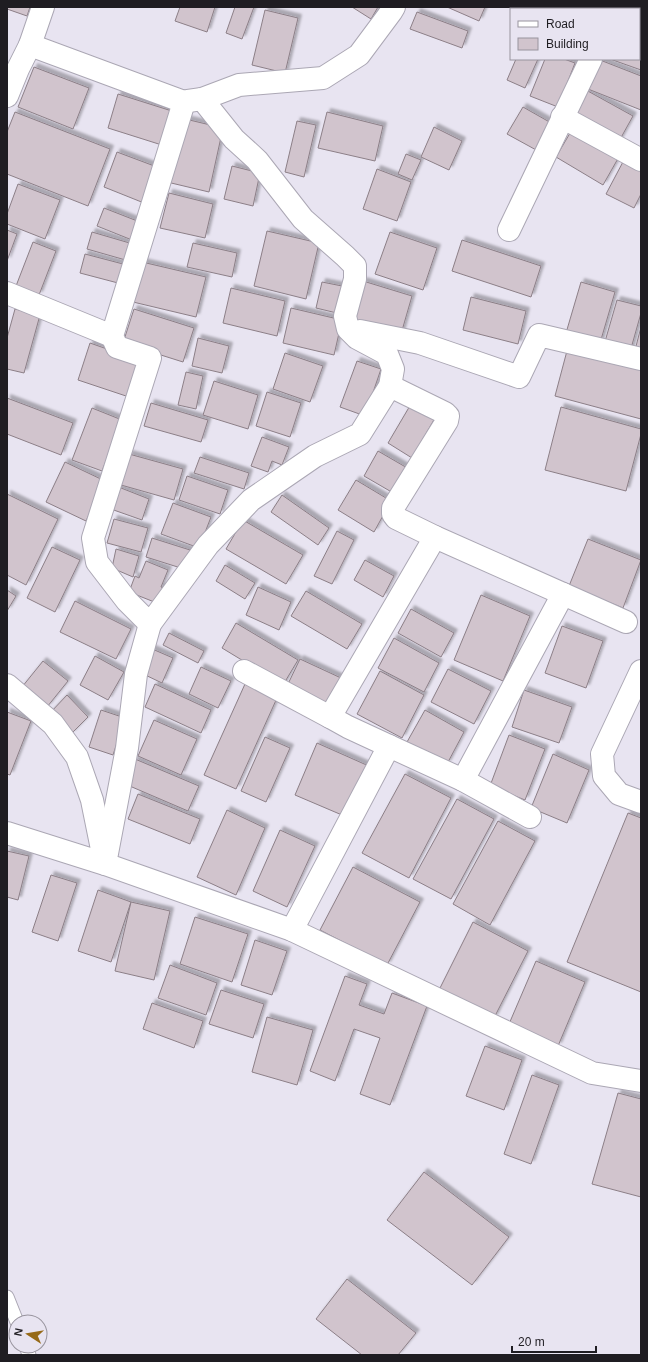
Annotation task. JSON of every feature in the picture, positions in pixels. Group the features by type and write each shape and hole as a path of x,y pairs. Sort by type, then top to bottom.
{"street":[{"path":"7,96 13,66 30,45 43,7"},
{"path":"193,100 239,85 323,78 359,55 394,7"},
{"path":"30,45 193,100 256,160 303,219 355,266 355,279 345,316 348,329 357,338 387,354 393,369 390,386 360,434 315,456 251,500 208,545 150,624 136,674 127,748 105,864"},
{"path":"508,230 591,60"},
{"path":"112,336 193,100"},
{"path":"562,117 641,160"},
{"path":"7,293 112,336 117,347 150,358 93,538 96,562 127,601 150,624"},
{"path":"348,329 420,343 519,377 539,335 641,359"},
{"path":"390,386 445,413 448,416 447,421 393,508 393,514 396,518 435,537 626,622"},
{"path":"330,717 435,537"},
{"path":"463,780 562,594"},
{"path":"244,670 348,727 463,780 530,816"},
{"path":"641,671 602,754 604,776 619,794 641,802"},
{"path":"7,685 53,724 77,757 92,800 105,864"},
{"path":"292,930 389,746"},
{"path":"7,833 105,864 292,930 592,1073 641,1081"}],"lane":[{"path":"7,1297 14,1314"}],"building":[{"path":"7,7 30,7 27,16 7,9"},
{"path":"180,7 215,7 207,32 175,21"},
{"path":"235,7 254,7 242,39 226,33"},
{"path":"352,7 378,7 371,19"},
{"path":"447,7 485,7 479,21"},
{"path":"265,10 298,18 285,73 252,65"},
{"path":"417,12 468,31 462,48 410,29"},
{"path":"640,32 641,33 641,70 613,60 640,60"},
{"path":"516,60 538,60 525,88 507,80"},
{"path":"545,60 567,60 575,63 558,107 530,96"},
{"path":"600,60 641,76 641,110 588,89"},
{"path":"34,67 89,88 73,129 18,107"},
{"path":"586,90 633,116 618,143 571,117"},
{"path":"118,94 175,112 165,146 108,128"},
{"path":"523,107 553,124 538,151 507,134"},
{"path":"15,112 110,149 88,206 7,174 7,132"},
{"path":"327,112 383,126 375,161 318,148"},
{"path":"181,118 223,128 209,192 167,182"},
{"path":"297,121 316,125 304,177 285,172"},
{"path":"434,127 462,141 449,170 421,157"},
{"path":"573,128 620,155 603,185 556,157"},
{"path":"117,152 157,167 144,203 104,187"},
{"path":"406,154 421,160 412,180 398,174"},
{"path":"624,160 641,169 641,194 634,208 606,194"},
{"path":"232,166 260,173 253,206 224,199"},
{"path":"377,169 411,182 397,221 363,209"},
{"path":"18,184 60,200 45,239 7,224 7,214"},
{"path":"169,193 213,204 205,238 160,228"},
{"path":"104,208 145,224 137,242 97,226"},
{"path":"7,230 17,234 7,261"},
{"path":"267,231 319,243 306,299 254,286"},
{"path":"92,232 133,244 129,261 87,249"},
{"path":"390,232 437,248 423,290 375,274"},
{"path":"462,240 541,266 531,297 452,271"},
{"path":"33,242 56,251 39,295 16,286"},
{"path":"193,243 237,253 232,277 187,267"},
{"path":"85,254 123,264 118,283 80,273"},
{"path":"142,262 206,277 196,317 133,302"},
{"path":"363,281 412,296 401,334 352,319"},
{"path":"322,282 347,287 341,314 316,308"},
{"path":"581,282 615,292 600,343 566,333"},
{"path":"231,288 285,301 277,336 223,323"},
{"path":"471,297 526,311 518,344 463,330"},
{"path":"617,300 641,306 641,313 630,352 604,345"},
{"path":"291,308 342,320 334,355 283,343"},
{"path":"15,309 40,315 24,373 7,369 7,338"},
{"path":"134,309 194,328 183,362 123,343"},
{"path":"641,327 641,356 634,354"},
{"path":"198,338 229,346 222,373 192,366"},
{"path":"90,343 141,361 129,397 78,380"},
{"path":"568,347 641,367 641,419 555,396"},
{"path":"285,353 323,366 310,402 273,389"},
{"path":"357,361 381,369 365,416 340,407"},
{"path":"186,372 203,376 196,409 178,405"},
{"path":"214,381 258,395 248,429 203,415"},
{"path":"267,392 301,403 290,437 256,426"},
{"path":"7,398 73,423 61,455 7,434"},
{"path":"151,403 208,420 201,442 144,426"},
{"path":"411,404 435,418 412,458 388,443"},
{"path":"561,407 641,429 626,491 545,470"},
{"path":"92,408 122,420 102,471 72,460"},
{"path":"262,437 289,447 282,465 272,461 268,472 251,466"},
{"path":"378,451 409,469 395,494 364,476"},
{"path":"129,454 183,469 174,500 121,485"},
{"path":"200,457 249,473 244,489 194,473"},
{"path":"65,462 105,481 86,521 46,502"},
{"path":"187,476 228,490 220,514 179,500"},
{"path":"356,480 391,501 374,532 338,510"},
{"path":"116,486 149,499 142,520 108,508"},
{"path":"7,494 58,519 26,585 7,575"},
{"path":"282,495 329,528 318,545 271,512"},
{"path":"173,503 211,517 199,548 161,534"},
{"path":"114,519 148,528 141,552 107,543"},
{"path":"243,520 303,555 286,584 226,549"},
{"path":"337,531 354,540 332,584 314,576"},
{"path":"152,538 190,550 184,569 146,557"},
{"path":"588,539 641,560 623,608 569,586"},
{"path":"52,547 80,560 55,612 27,598"},
{"path":"116,549 139,556 133,577 112,568"},
{"path":"365,560 394,576 383,597 354,580"},
{"path":"146,561 168,570 161,587 168,590 162,605 129,592 135,576 139,578"},
{"path":"225,565 255,583 245,599 216,581"},
{"path":"258,587 291,602 279,630 246,615"},
{"path":"7,590 16,596 7,611"},
{"path":"306,591 362,624 347,649 291,616"},
{"path":"481,595 530,616 503,681 454,660"},
{"path":"75,601 131,629 116,659 60,632"},
{"path":"411,609 454,633 441,657 398,633"},
{"path":"236,623 298,660 283,685 222,648"},
{"path":"562,626 603,641 586,688 545,673"},
{"path":"169,633 204,651 198,663 163,645"},
{"path":"394,638 439,663 424,692 378,668"},
{"path":"150,648 173,658 162,683 139,672"},
{"path":"95,656 124,672 108,700 80,685"},
{"path":"300,659 341,678 327,706 287,686"},
{"path":"43,661 68,681 47,707 22,687"},
{"path":"201,667 231,681 218,708 189,694"},
{"path":"448,669 491,691 474,724 431,702"},
{"path":"380,671 424,695 402,738 357,714"},
{"path":"155,684 211,710 201,733 145,707"},
{"path":"245,684 277,698 236,789 204,775"},
{"path":"524,690 572,707 559,743 512,727"},
{"path":"67,695 88,717 71,734 50,713"},
{"path":"101,710 125,718 113,755 89,747"},
{"path":"425,710 464,732 447,764 407,742"},
{"path":"7,712 31,721 10,775 7,774"},
{"path":"154,720 197,739 181,775 138,756"},
{"path":"509,735 545,749 525,800 490,786"},
{"path":"265,737 290,748 266,802 241,791"},
{"path":"317,743 371,767 349,818 295,795"},
{"path":"553,754 589,770 567,823 531,808"},
{"path":"135,759 199,786 188,811 125,784"},
{"path":"405,774 451,798 409,878 362,853"},
{"path":"138,794 200,819 190,844 128,819"},
{"path":"457,799 494,819 451,899 413,879"},
{"path":"227,810 265,828 236,895 197,877"},
{"path":"628,813 641,818 641,992 567,962"},
{"path":"498,821 535,841 490,925 453,904"},
{"path":"280,830 315,846 287,907 253,891"},
{"path":"7,851 29,856 18,900 7,897"},
{"path":"353,867 420,902 387,965 320,930"},
{"path":"51,875 77,883 58,941 32,932"},
{"path":"98,890 131,902 111,962 78,951"},
{"path":"131,902 170,911 154,980 115,971"},
{"path":"195,917 248,934 232,982 180,964"},
{"path":"473,922 528,951 494,1018 439,990"},
{"path":"255,940 287,951 272,995 241,985"},
{"path":"536,961 585,982 558,1046 509,1024"},
{"path":"170,965 217,983 206,1015 158,998"},
{"path":"345,976 367,984 359,1005 384,1014 392,993 427,1006 390,1105 360,1094 380,1038 354,1029 335,1081 310,1071"},
{"path":"221,990 264,1004 253,1038 209,1024"},
{"path":"152,1003 203,1021 194,1048 143,1029"},
{"path":"267,1017 313,1030 297,1085 252,1072"},
{"path":"485,1046 522,1060 504,1110 466,1096"},
{"path":"532,1075 559,1085 531,1164 504,1154"},
{"path":"618,1093 641,1099 641,1197 592,1184"},
{"path":"424,1172 509,1237 472,1285 387,1220"},
{"path":"347,1279 416,1333 398,1355 362,1355 316,1319"}]}
